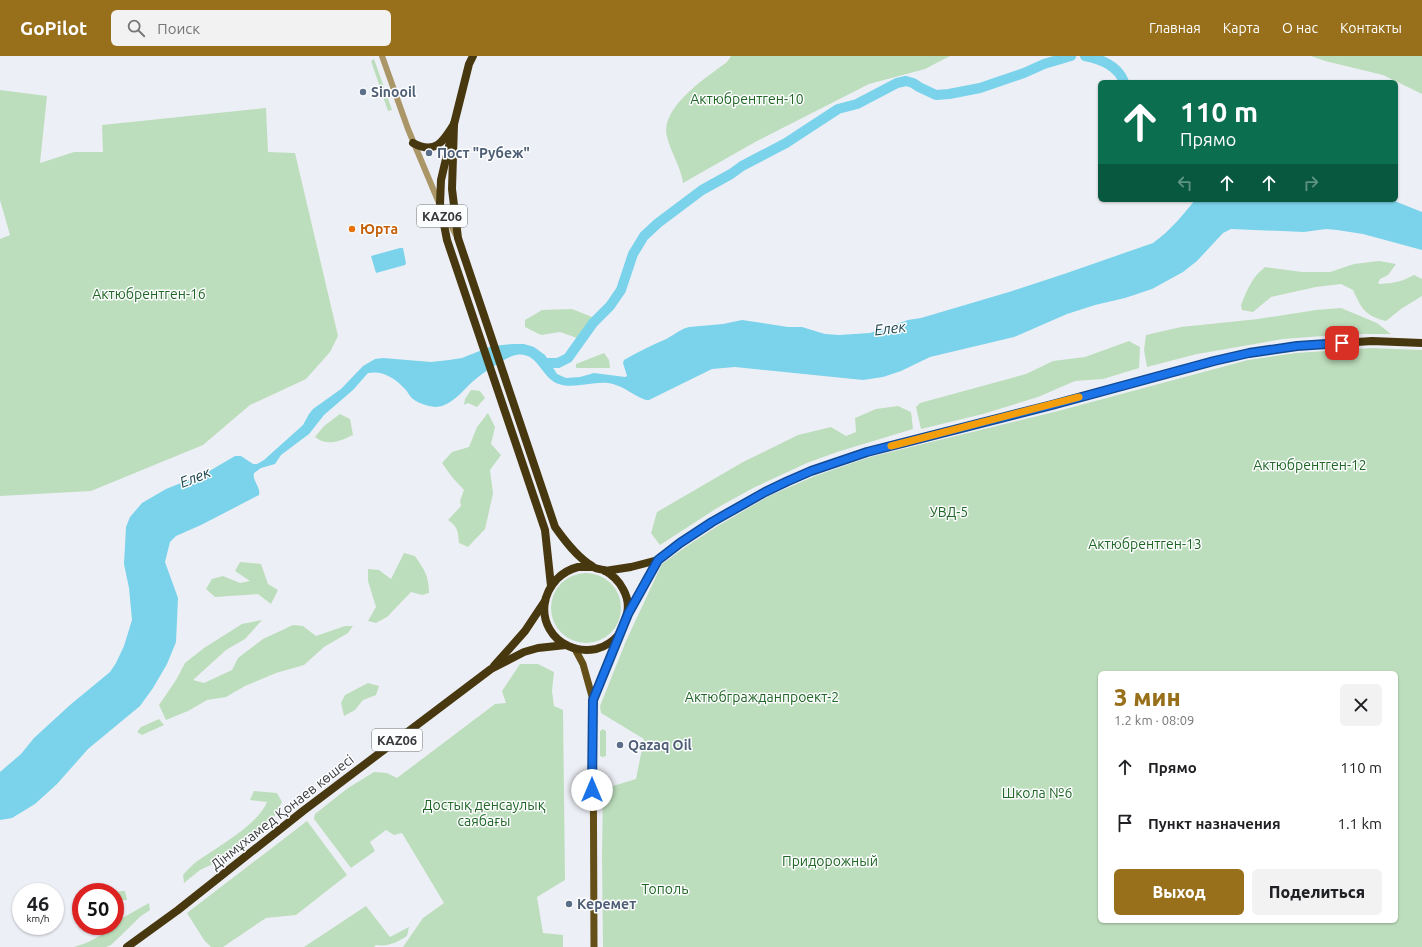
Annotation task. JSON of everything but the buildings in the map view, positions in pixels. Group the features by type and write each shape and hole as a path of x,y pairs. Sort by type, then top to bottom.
{"highway":[{"name":"KАZ06","path":"473,56 469,64 440,180 440,204 447,240 545,530 550,586 545,601 544,614 548,627 555,637 566,645 575,649 587,651 598,649 609,644 618,636"},
{"path":"413,143 424,148 436,146 445,138 454,124"},
{"name":"KАZ06","path":"454,124 452,189 458,238 555,527 565,541 593,567"},
{"path":"605,571 631,567 658,560 705,526 765,492 811,471 867,452 1249,353 1297,346 1372,341 1422,343"},
{"path":"618,636 628,614 658,560"},
{"name":"KАZ06","path":"550,586 562,574 576,568 593,567 605,571 615,578 623,589 628,601 628,614"},
{"name":"KАZ06","path":"491,669 525,632 545,601"},
{"name":"KАZ06","path":"491,669 531,650 566,645"},
{"name":"Дінмұхамед Қонаев көшесі","path":"127,947 178,910 303,811 491,669"}],"main road":[{"path":"593,700 618,636"},
{"path":"575,649 582,664 593,700 594,947"}],"street":[{"path":"382,56 413,143 440,204 458,238"}],"green space":[{"name":"Актюбрентген-10","path":"731,56 950,56 925,69 869,84 757,141 683,183 667,137 666,126 670,115 686,94 727,62"},
{"path":"1311,56 1422,56 1422,94 1398,82 1398,80"},
{"path":"374,59 392,110 388,111 371,61"},
{"name":"Актюбрентген-16","path":"0,90 47,96 40,163 74,152 103,152 102,125 266,108 268,152 295,153 338,336 330,352 306,379 250,405 203,445 91,491 0,496 0,239 10,235 0,200"},
{"path":"1379,261 1396,264 1388,275 1380,279 1378,283 1380,284 1397,282 1414,275 1422,279 1422,296 1401,309 1386,321 1368,314 1361,306 1353,290 1341,284 1316,287 1271,297 1253,312 1242,310 1241,305 1250,284 1265,267 1302,272 1330,272 1354,264"},
{"path":"1341,308 1377,323 1391,334 1351,334 1283,339 1197,354 1147,367 1144,350 1146,335 1181,327"},
{"path":"572,309 592,317 587,328 577,338 560,332 541,335 525,327 525,320 542,310"},
{"path":"1129,341 1140,347 1139,368 1103,379 1075,381 1038,397 983,414 921,429 916,407 920,403 1026,374 1053,361 1085,357"},
{"path":"1371,348 1422,350 1422,947 603,947 603,789 636,779 644,739 601,713 600,706 626,641 662,564 716,527 769,496 815,476 870,457 1058,411 1248,360 1296,353"},
{"path":"604,353 609,360 610,368 576,368 576,364"},
{"path":"471,390 480,391 485,398 477,407 468,403 464,405 465,399"},
{"path":"898,406 911,412 913,429 837,452 807,463 753,488 717,508 660,545 651,533 657,512 743,462 798,435 831,427 846,436 856,432 855,418 876,409"},
{"path":"488,413 495,427 491,444 501,455 490,470 493,494 485,529 468,547 459,543 457,530 448,520 461,506 460,501 464,490 442,463 452,452 469,447 477,427"},
{"path":"340,414 350,419 353,435 334,442 325,442 315,437 324,426"},
{"path":"404,553 415,556 421,565 427,577 429,593 422,595 411,592 387,617 376,623 368,621 376,607 368,581 368,569 379,570 391,579"},
{"path":"240,562 261,564 268,584 278,590 271,604 258,594 215,597 206,589 212,579 223,576 240,583 250,581 235,571"},
{"path":"586,573 605,579 615,589 621,608 615,627 605,637 586,643 567,637 557,627 551,608 557,589 567,579"},
{"path":"262,620 245,639 226,650 193,680 204,683 232,670 238,658 263,639 293,625 303,626 316,636 345,626 353,626 348,633 324,647 304,665 276,673 245,686 226,697 207,700 188,711 166,720 159,705 176,680 185,663 204,648 242,624"},
{"name":"Достық денсаулық саябағы","path":"520,664 538,664 554,672 552,691 554,706 563,710 565,880 537,897 543,933 563,935 563,947 403,947 423,918 444,903 402,833 394,835 386,830 370,842 375,851 351,868 314,819 315,814 348,788 374,772 387,773 397,778 495,704 506,703 502,691"},
{"path":"368,683 379,686 376,695 363,700 355,710 344,716 341,703 345,695"},
{"path":"159,719 164,725 142,735 137,732 141,727"},
{"path":"603,729 606,731 606,756 603,757 600,756 600,731"},
{"path":"254,791 277,793 282,802 274,817 215,863 200,870 184,883 183,875 196,862 236,835 262,811 267,802 250,800"},
{"path":"307,821 347,875 296,915 266,918 223,947 211,947 204,940 187,913"},
{"path":"125,891 127,900 124,900"},
{"path":"149,903 150,910 141,916 124,932 124,917"},
{"path":"366,906 390,937 409,927 407,936 393,944 376,945 374,947 304,947"},
{"path":"101,935 121,935 111,945 106,947 74,947"}],"water":[{"path":"1193,202 1397,202 1422,212 1422,250 1363,234 1337,230 1326,229 1304,232 1231,229 1223,233 1197,261 1183,272 1152,289 1067,314 1014,337 930,357 901,371 883,377 863,380 735,367 712,369 649,400 646,400 622,387 613,384 599,383 570,386 556,383 546,375 534,360 523,355 516,355 502,361 485,372 453,400 442,406 436,407 427,406 415,400 401,385 389,376 374,372 368,373 353,390 324,415 309,434 281,455 275,464 261,468 254,473 254,479 259,489 259,495 201,525 176,536 170,542 165,562 178,598 176,642 167,664 153,688 140,706 88,749 57,784 35,804 12,818 0,820 0,772 21,754 34,738 70,705 110,672 124,646 132,620 129,588 124,564 126,527 130,517 142,503 166,489 206,473 235,456 241,456 253,464 257,464 264,460 303,425 313,409 341,389 363,366 375,359 383,358 431,362 462,358 492,346 524,344 534,347 545,355 557,374 566,378 580,377 594,373 625,377 627,376 623,363 624,360 689,327 723,324 742,320 788,327 802,327 825,334 839,335 870,333 908,320 921,318 1009,292 1153,243"},
{"path":"403,248 406,263 405,265 376,273 371,256"}],"waterway":[{"name":"Елек","path":"545,363 558,363 568,358 593,323 610,306 621,290 633,254 644,236 658,223 702,190 731,174 742,166 786,143 838,109 857,104 897,83 906,81 936,95 949,94 980,88 1024,73 1044,64 1071,56"},
{"name":"Елек","path":"1085,56 1108,64 1118,72 1123,80"}],"slow traffic":[{"path":"891,446 1079,397"}],"place":[{"name":"Sinooil","path":"363,92"},
{"name":"Пост \"Рубеж\"","path":"429,153"},
{"name":"Юрта","path":"352,229"},
{"name":"Qazaq Oil","path":"620,745"},
{"name":"Керемет","path":"569,904"}],"route":[{"path":"592,790 593,700 618,636 628,614 658,560 680,543 712,522 765,492 788,481 811,471 867,452 1052,405 1214,361 1249,353 1297,346 1342,343"}],"park label":[{"name":"Актюбрентген-12","path":"1310,465"},
{"name":"УВД-5","path":"949,512"},
{"name":"Актюбрентген-13","path":"1145,544"},
{"name":"Актюбгражданпроект-2","path":"762,697"},
{"name":"Школа №6","path":"1037,793"},
{"name":"Придорожный","path":"830,861"},
{"name":"Тополь","path":"665,889"}]}
